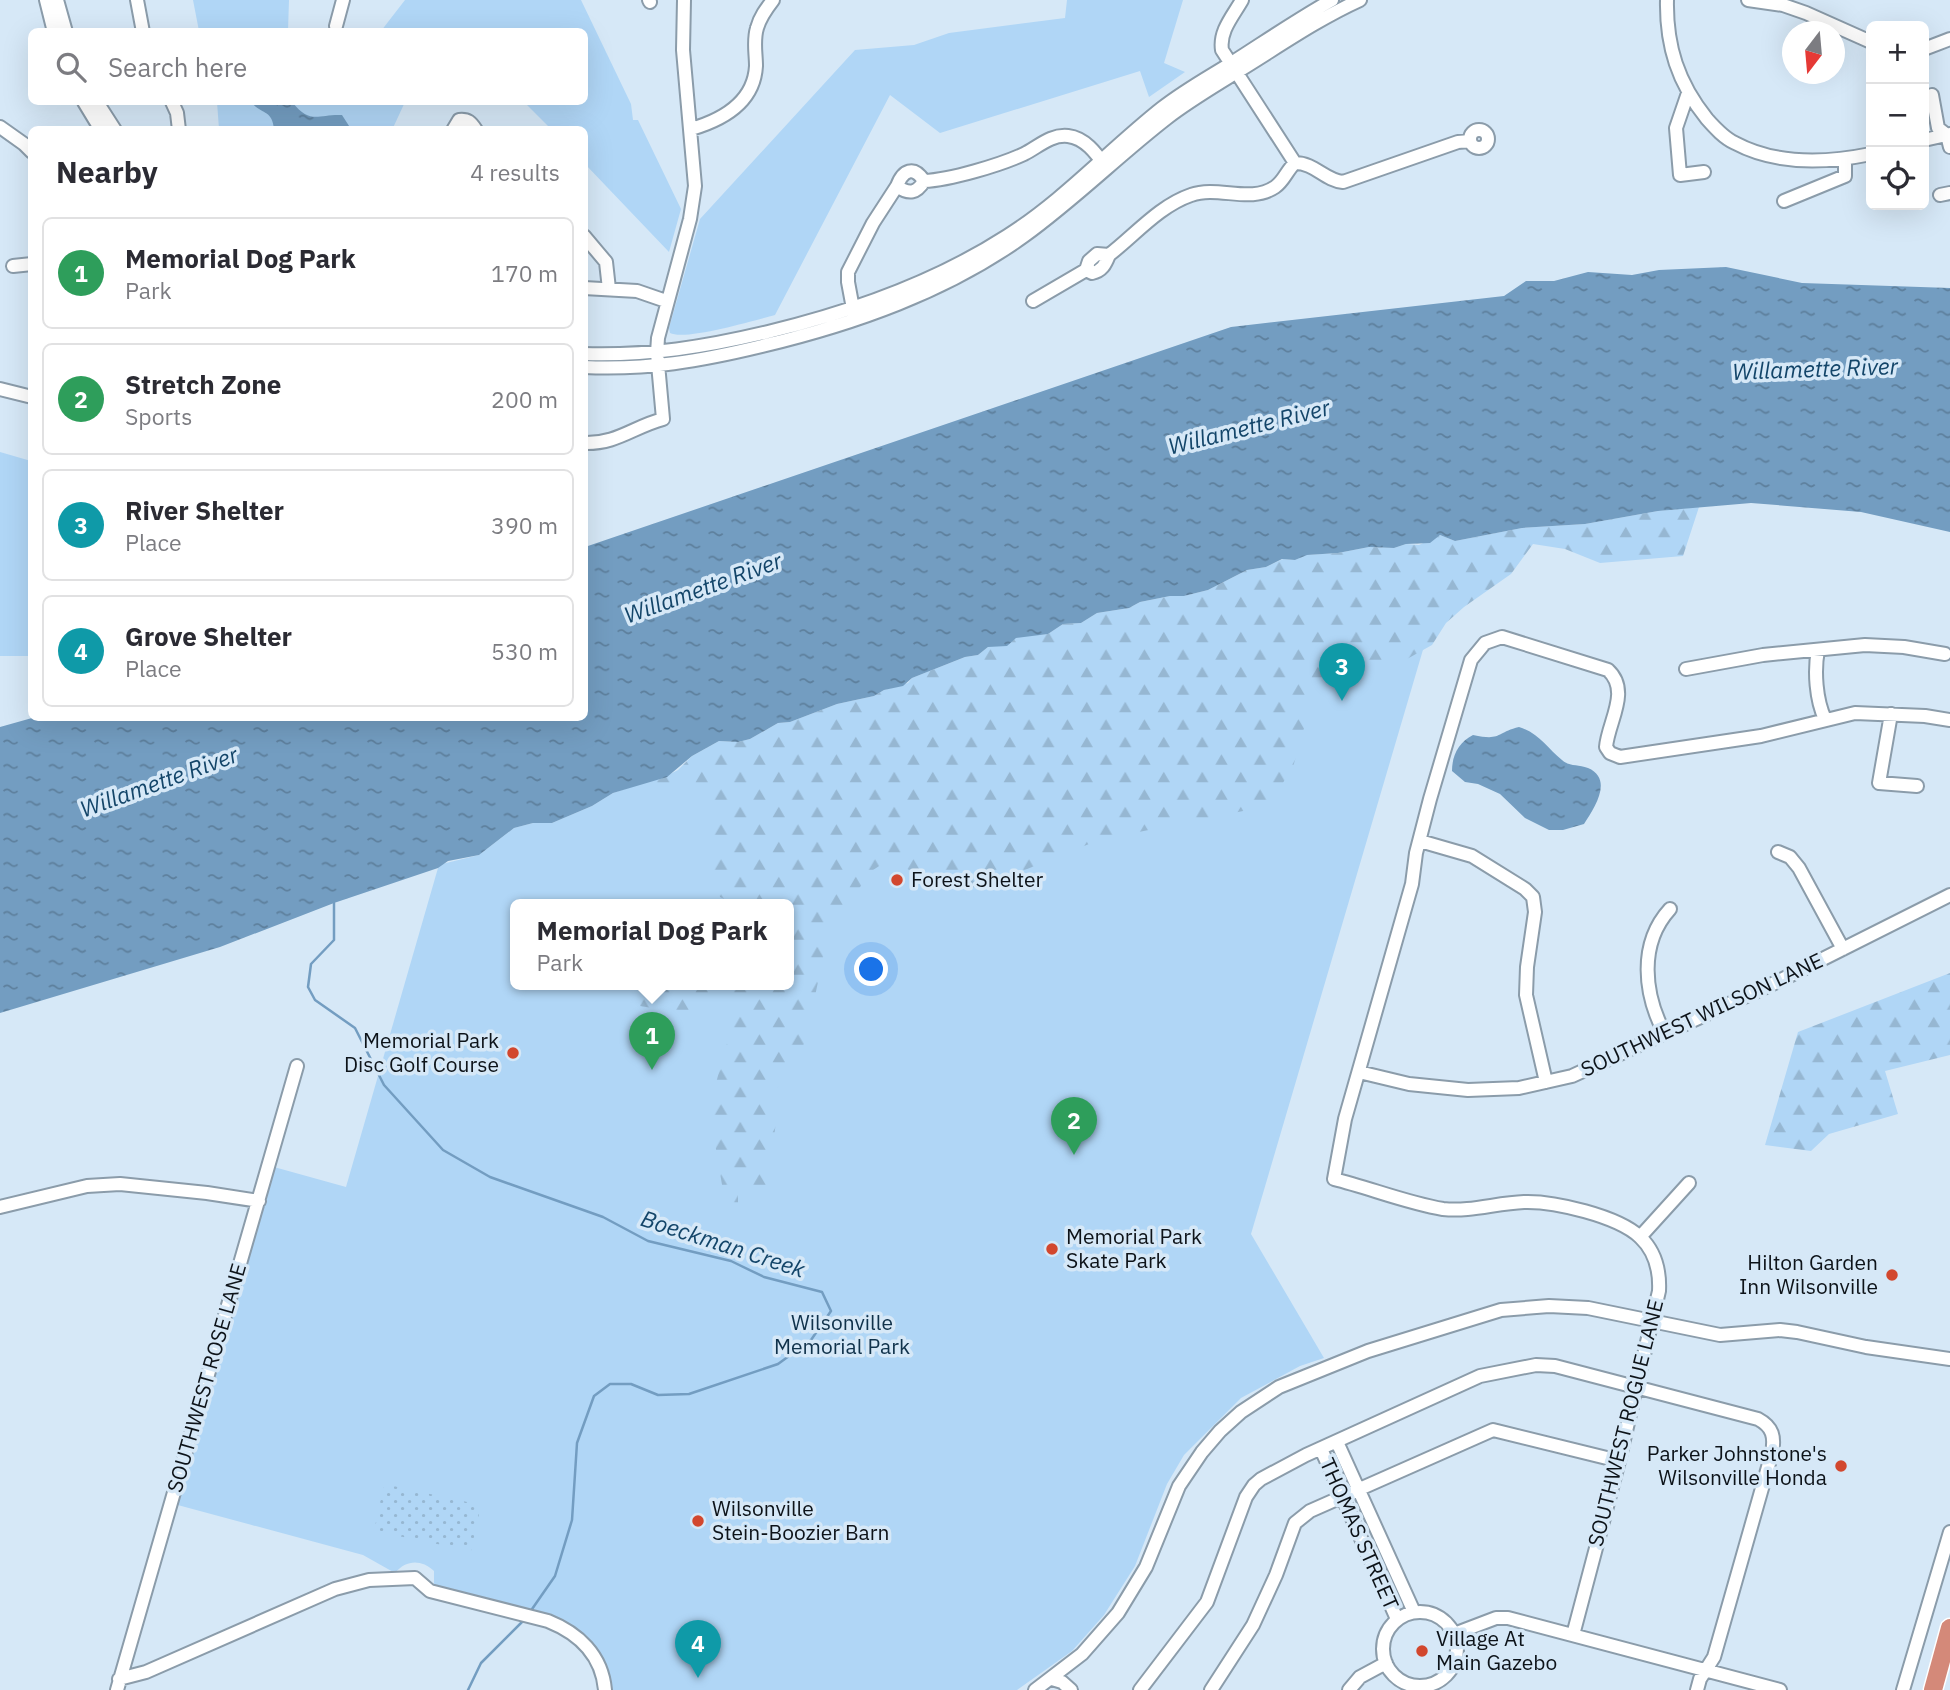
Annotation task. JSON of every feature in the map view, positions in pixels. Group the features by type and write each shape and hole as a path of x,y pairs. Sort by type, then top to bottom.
{"highway":[{"path":"1934,1686 1950,1628"}],"street":[{"path":"46,0 53,28"},
{"path":"57,0 65,28"},
{"path":"137,0 142,28"},
{"path":"335,26 343,0"},
{"path":"588,443 613,441 663,419 657,360 658,338 694,197 694,165 683,50 684,0"},
{"path":"691,129 726,116 747,94 755,73 756,30 773,0"},
{"path":"1242,0 1220,41 1222,50 1296,163 1316,168 1328,178 1343,182 1458,142 1470,141"},
{"path":"588,367 657,360 734,340 855,315 998,242 1234,68 1299,32 1339,3 1360,0"},
{"path":"1667,0 1673,57 1688,93 1715,128 1728,139 1750,150 1805,160 1845,159 1866,155"},
{"path":"1748,0 1783,5 1866,40"},
{"path":"1929,47 1950,39"},
{"path":"1688,93 1676,128 1680,175 1704,172"},
{"path":"1932,95 1938,128 1949,139"},
{"path":"86,105 99,126"},
{"path":"99,105 112,126"},
{"path":"173,105 179,126"},
{"path":"455,126 459,120 465,119 474,126"},
{"path":"0,127 28,148"},
{"path":"855,315 848,282 852,261 897,186 904,191 919,190 924,181 941,179 1008,160 1056,136 1079,140 1092,149 1104,165"},
{"path":"1929,140 1949,139"},
{"path":"1784,201 1845,176 1845,159"},
{"path":"1033,301 1086,270 1089,261 1097,254 1109,256 1181,199 1195,193 1250,195 1270,190 1279,185 1296,163"},
{"path":"588,241 606,262 609,289"},
{"path":"13,266 28,264"},
{"path":"588,288 637,291 666,301"},
{"path":"588,354 657,360"},
{"path":"0,388 28,396"},
{"path":"1359,1072 1470,663 1480,646 1490,640 1507,638 1608,670 1616,678 1619,694 1607,750 1620,757 1794,730 1825,719 1855,713 1950,720"},
{"path":"1686,669 1763,655 1879,645 1945,654"},
{"path":"1818,650 1828,706 1825,719"},
{"path":"1891,714 1879,783 1917,786"},
{"path":"1420,841 1472,856 1525,889 1533,897 1535,908 1526,995 1546,1082"},
{"path":"1778,852 1790,857 1799,868 1843,949"},
{"name":"SOUTHWEST WILSON LANE","path":"1359,1072 1409,1084 1468,1090 1507,1089 1584,1071 1843,949 1950,895"},
{"path":"1665,1034 1649,996 1648,966 1657,924 1670,909"},
{"name":"SOUTHWEST ROSE LANE","path":"118,1684 297,1066"},
{"name":"SOUTHWEST ROGUE LANE","path":"1359,1072 1341,1134 1334,1179 1444,1209 1471,1209 1524,1202 1563,1205 1621,1225 1640,1237 1659,1267 1659,1291 1653,1321 1573,1635"},
{"path":"1640,1237 1689,1183"},
{"path":"0,1207 87,1186 120,1184 207,1192 259,1201"},
{"path":"1056,1685 1118,1613 1146,1567 1174,1496 1202,1452 1241,1412 1279,1387 1368,1351 1501,1310 1567,1306 1720,1335 1767,1331 1797,1332 1866,1348 1950,1359"},
{"path":"1140,1690 1207,1602 1254,1485 1321,1449 1480,1376 1536,1365 1555,1366 1758,1419 1766,1423 1772,1431 1772,1453 1714,1657 1697,1690"},
{"path":"1211,1690 1254,1625 1295,1523 1310,1511 1493,1430 1619,1461"},
{"name":"THOMAS STREET","path":"1337,1442 1414,1612"},
{"name":"THOMAS STREET","path":"1321,1449 1397,1619"},
{"path":"1903,1690 1950,1532"},
{"path":"118,1684 349,1584 415,1578 430,1591 566,1628 584,1643 598,1665 605,1690"},
{"path":"1422,1611 1440,1617 1454,1634 1457,1656 1454,1665 1444,1677 1426,1688 1398,1678 1386,1663 1383,1642 1390,1626 1397,1619 1414,1612 1422,1611"},
{"path":"1454,1634 1496,1618 1508,1618 1780,1690"},
{"path":"1349,1690 1360,1677 1386,1663"},
{"path":"1444,1677 1450,1690"},
{"path":"1035,1690 1062,1682 1071,1690"}],"green space":[{"path":"193,0 289,0 288,28 198,28"},
{"path":"405,0 581,0 631,104 633,120 638,120 681,209 669,252 588,167 588,126 548,126 527,105 588,105 588,28 383,28"},
{"path":"1067,0 1183,0 1164,63 1185,72 1149,97 1140,71 940,133 890,95 775,315 705,332 678,335 670,333 669,328 700,219 855,50 914,45 949,33 1065,18"},
{"path":"217,105 404,105 394,126 219,126"},
{"path":"0,452 28,460 28,656 0,656"},
{"path":"1699,507 1683,556 1600,563 1565,549 1533,544 1511,574 1446,623 1432,645 1382,673 1356,667 1328,680 1312,700 1293,767 1272,800 1248,810 1099,840 975,890 923,888 909,870 887,861 873,870 831,920 806,1039 792,1073 774,1091 768,1110 776,1122 767,1189 738,1186 738,1218 729,1226 709,1108 731,1029 744,1004 724,991 693,1009 665,1010 640,1006 639,993 643,990 794,990 794,899 720,897 709,868 710,822 700,784 663,786 643,783 656,781 678,770 692,756 719,741 738,742 750,739 778,723 790,722 837,704 874,696 965,657 978,655 988,647 1022,636 1048,634 1063,624 1081,623 1097,613 1208,590 1247,570 1266,567 1283,559 1295,560 1306,555 1369,547 1419,545 1440,535 1455,541 1522,528 1585,524"},
{"name":"Wilsonville Memorial Park","path":"1455,541 1251,1234 1324,1358 1300,1366 1241,1398 1184,1455 1167,1484 1135,1566 1104,1615 1072,1651 1017,1690 611,1690 607,1666 602,1656 581,1633 560,1621 434,1589 434,1571 424,1564 409,1563 395,1573 363,1555 174,1504 274,1167 346,1187 438,868 442,864 479,855 514,828 533,823 552,823 592,806 613,793"},
{"path":"1950,973 1950,1055 1885,1071 1898,1114 1829,1134 1811,1151 1765,1145 1798,1032"},
{"path":"384,1484 481,1505 471,1551 374,1531"}],"water":[{"path":"254,105 295,105 310,116 342,115 349,126 274,126 271,118"},
{"name":"Willamette River","path":"1726,267 1802,283 1950,288 1950,532 1861,512 1751,503 1658,511 1585,524 1522,528 1455,541 1440,535 1430,543 1406,544 1394,548 1369,547 1307,555 1295,560 1282,559 1266,567 1247,570 1208,590 1097,613 1081,623 1063,624 1048,634 1016,638 1007,646 988,647 978,655 965,657 912,678 903,686 837,704 790,722 778,723 750,739 738,742 719,741 692,756 667,777 613,793 592,806 552,823 533,823 514,828 479,855 448,861 438,868 334,903 220,947 0,1013 0,727 28,719 588,721 588,546 1231,327 1504,296 1526,281 1554,281 1588,272 1632,275 1659,270"},
{"path":"1519,727 1537,737 1565,762 1596,773 1600,779 1600,794 1584,824 1563,830 1549,830 1525,818 1500,794 1478,784 1465,782 1452,771 1457,750 1468,738 1473,735 1494,737"}],"waterway":[{"name":"Boeckman Creek","path":"334,903 334,940 311,964 308,987 315,1000 355,1028 384,1085 443,1150 490,1177 603,1217 648,1241 731,1261 764,1277 822,1292 831,1311 811,1340 778,1364 689,1394 658,1395 631,1384 610,1384 594,1396 577,1443 572,1520 555,1576 530,1612"},
{"name":"Boeckman Creek","path":"468,1690 481,1663 524,1620"}],"place":[{"name":"River Shelter","path":"1342,701"},
{"name":"Forest Shelter","path":"897,880"},
{"name":"Memorial Park Disc Golf Course","path":"513,1053"},
{"name":"Memorial Dog Park","path":"652,1070"},
{"name":"Stretch Zone","path":"1074,1155"},
{"name":"Memorial Park Skate Park","path":"1052,1249"},
{"name":"Hilton Garden Inn Wilsonville","path":"1892,1275"},
{"name":"Parker Johnstone's Wilsonville Honda","path":"1841,1466"},
{"name":"Wilsonville Stein-Boozier Barn","path":"698,1521"},
{"name":"Village At Main Gazebo","path":"1422,1651"},
{"name":"Grove Shelter","path":"698,1678"}]}
